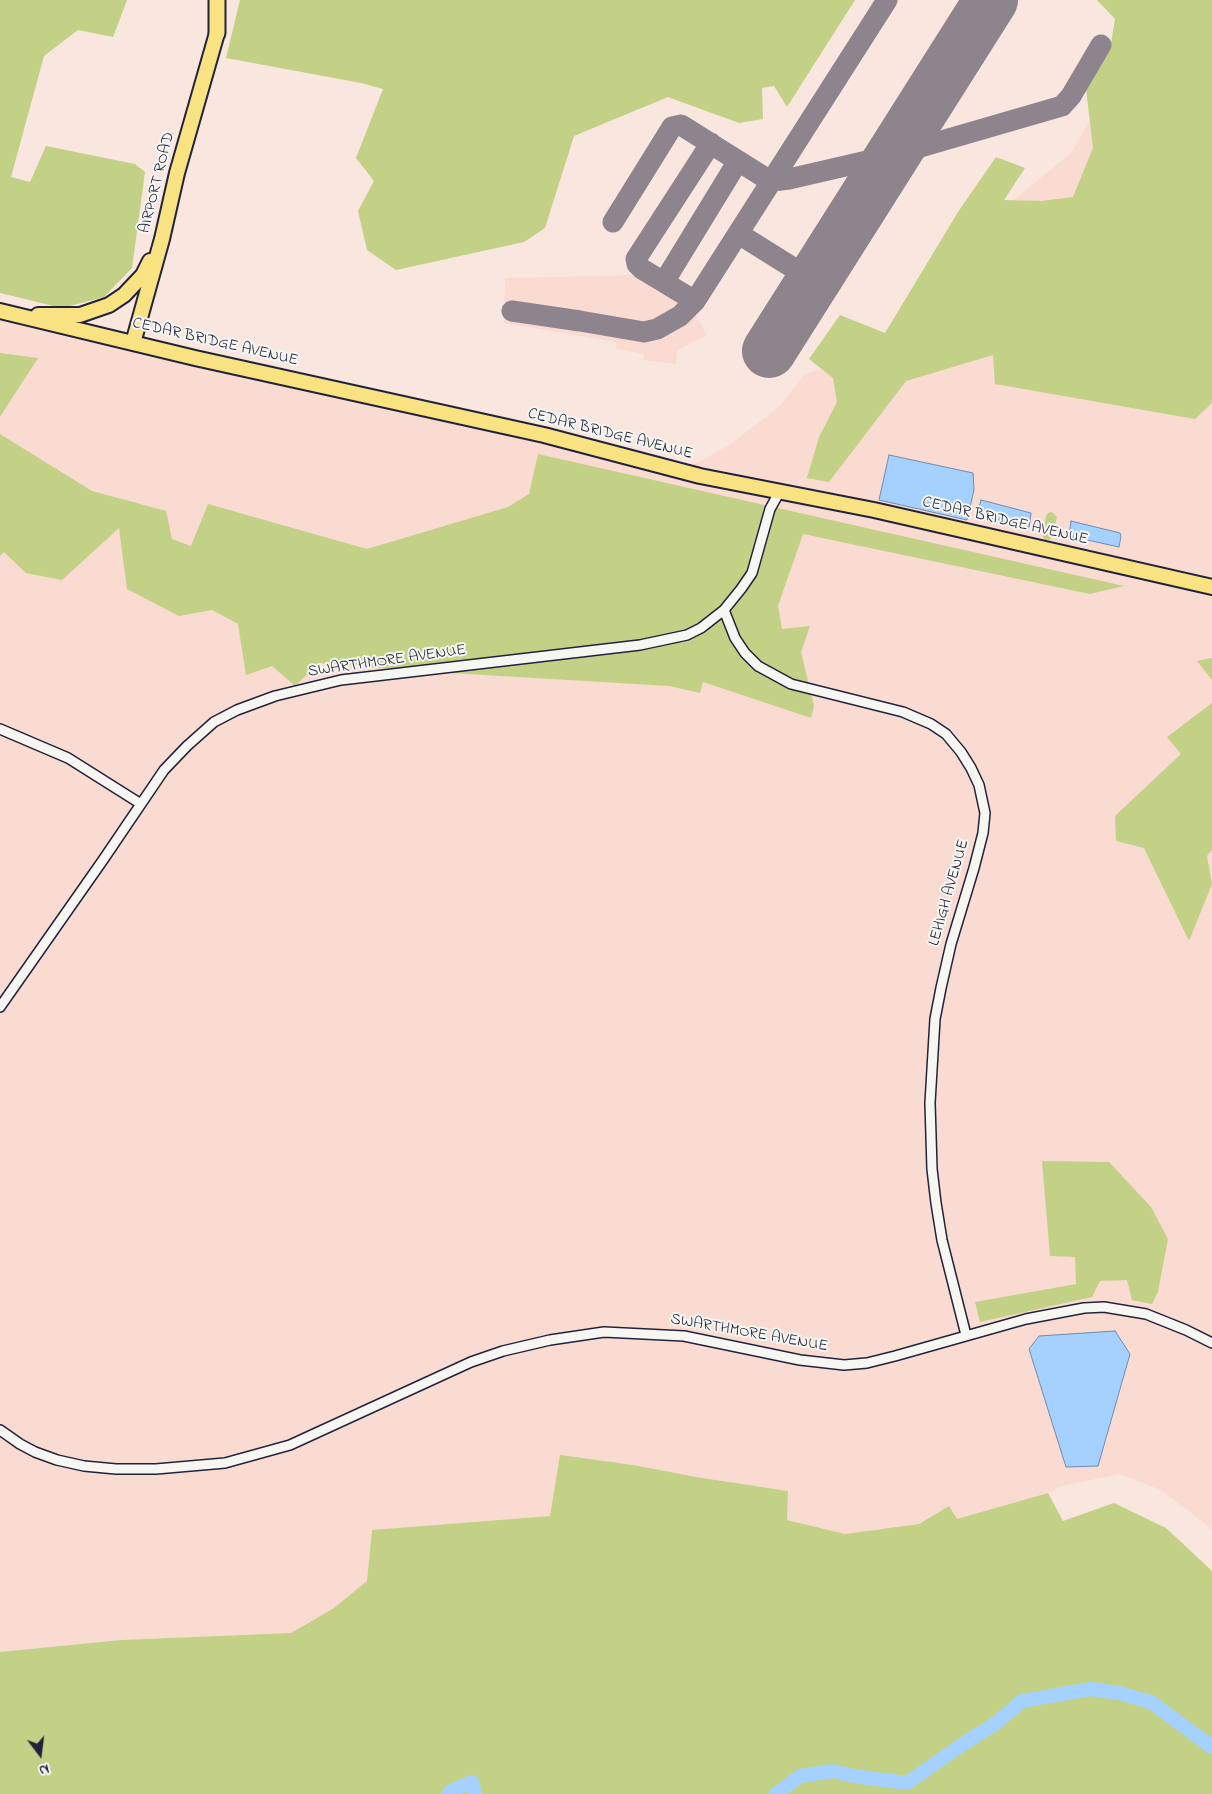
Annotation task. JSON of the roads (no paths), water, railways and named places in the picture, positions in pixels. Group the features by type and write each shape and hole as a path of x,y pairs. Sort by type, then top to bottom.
{"highway":[{"path":"217,0 217,33"}],"main road":[{"name":"AIRPORT ROAD","path":"134,343 162,239 177,172 217,33"},
{"path":"5,313 80,314 109,305 124,295 142,275 162,239"},
{"name":"CEDAR BRIDGE AVENUE","path":"5,313 195,358 544,435 700,476 874,510 1212,587"}],"street":[{"name":"SWARTHMORE AVENUE","path":"0,1007 164,770 214,722 237,710 275,696 341,680 640,645 687,635 701,628 724,610 742,589 752,573 770,509 780,491"},
{"name":"LEHIGH AVENUE","path":"724,610 735,638 745,653 758,666 791,684 903,712 931,724 946,734 961,752 971,768 978,785 985,813 983,833 951,944 941,988 935,1019 930,1103 932,1169 936,1204 942,1240 966,1335"},
{"path":"0,729 68,758 141,804"},
{"name":"SWARTHMORE AVENUE","path":"1,1433 36,1452 58,1460 84,1466 146,1469 225,1462 290,1445 470,1362 502,1351 550,1340 604,1332 684,1336 800,1360 844,1365 867,1363 1026,1319 1060,1312 1104,1308 1146,1314 1212,1343"}],"water":[{"path":"889,455 973,473 974,490 967,520 879,500"},
{"path":"981,500 1031,513 1029,527 977,515"},
{"path":"1071,521 1120,533 1119,547 1069,536"},
{"path":"1115,1331 1130,1354 1098,1466 1066,1467 1029,1349 1039,1336"}],"waterway":[{"path":"776,1794 800,1776 833,1771 854,1776 907,1783 996,1723 1022,1701 1091,1689 1119,1693 1151,1702 1212,1747"},
{"path":"449,1794 451,1791 472,1782 475,1794"}]}
